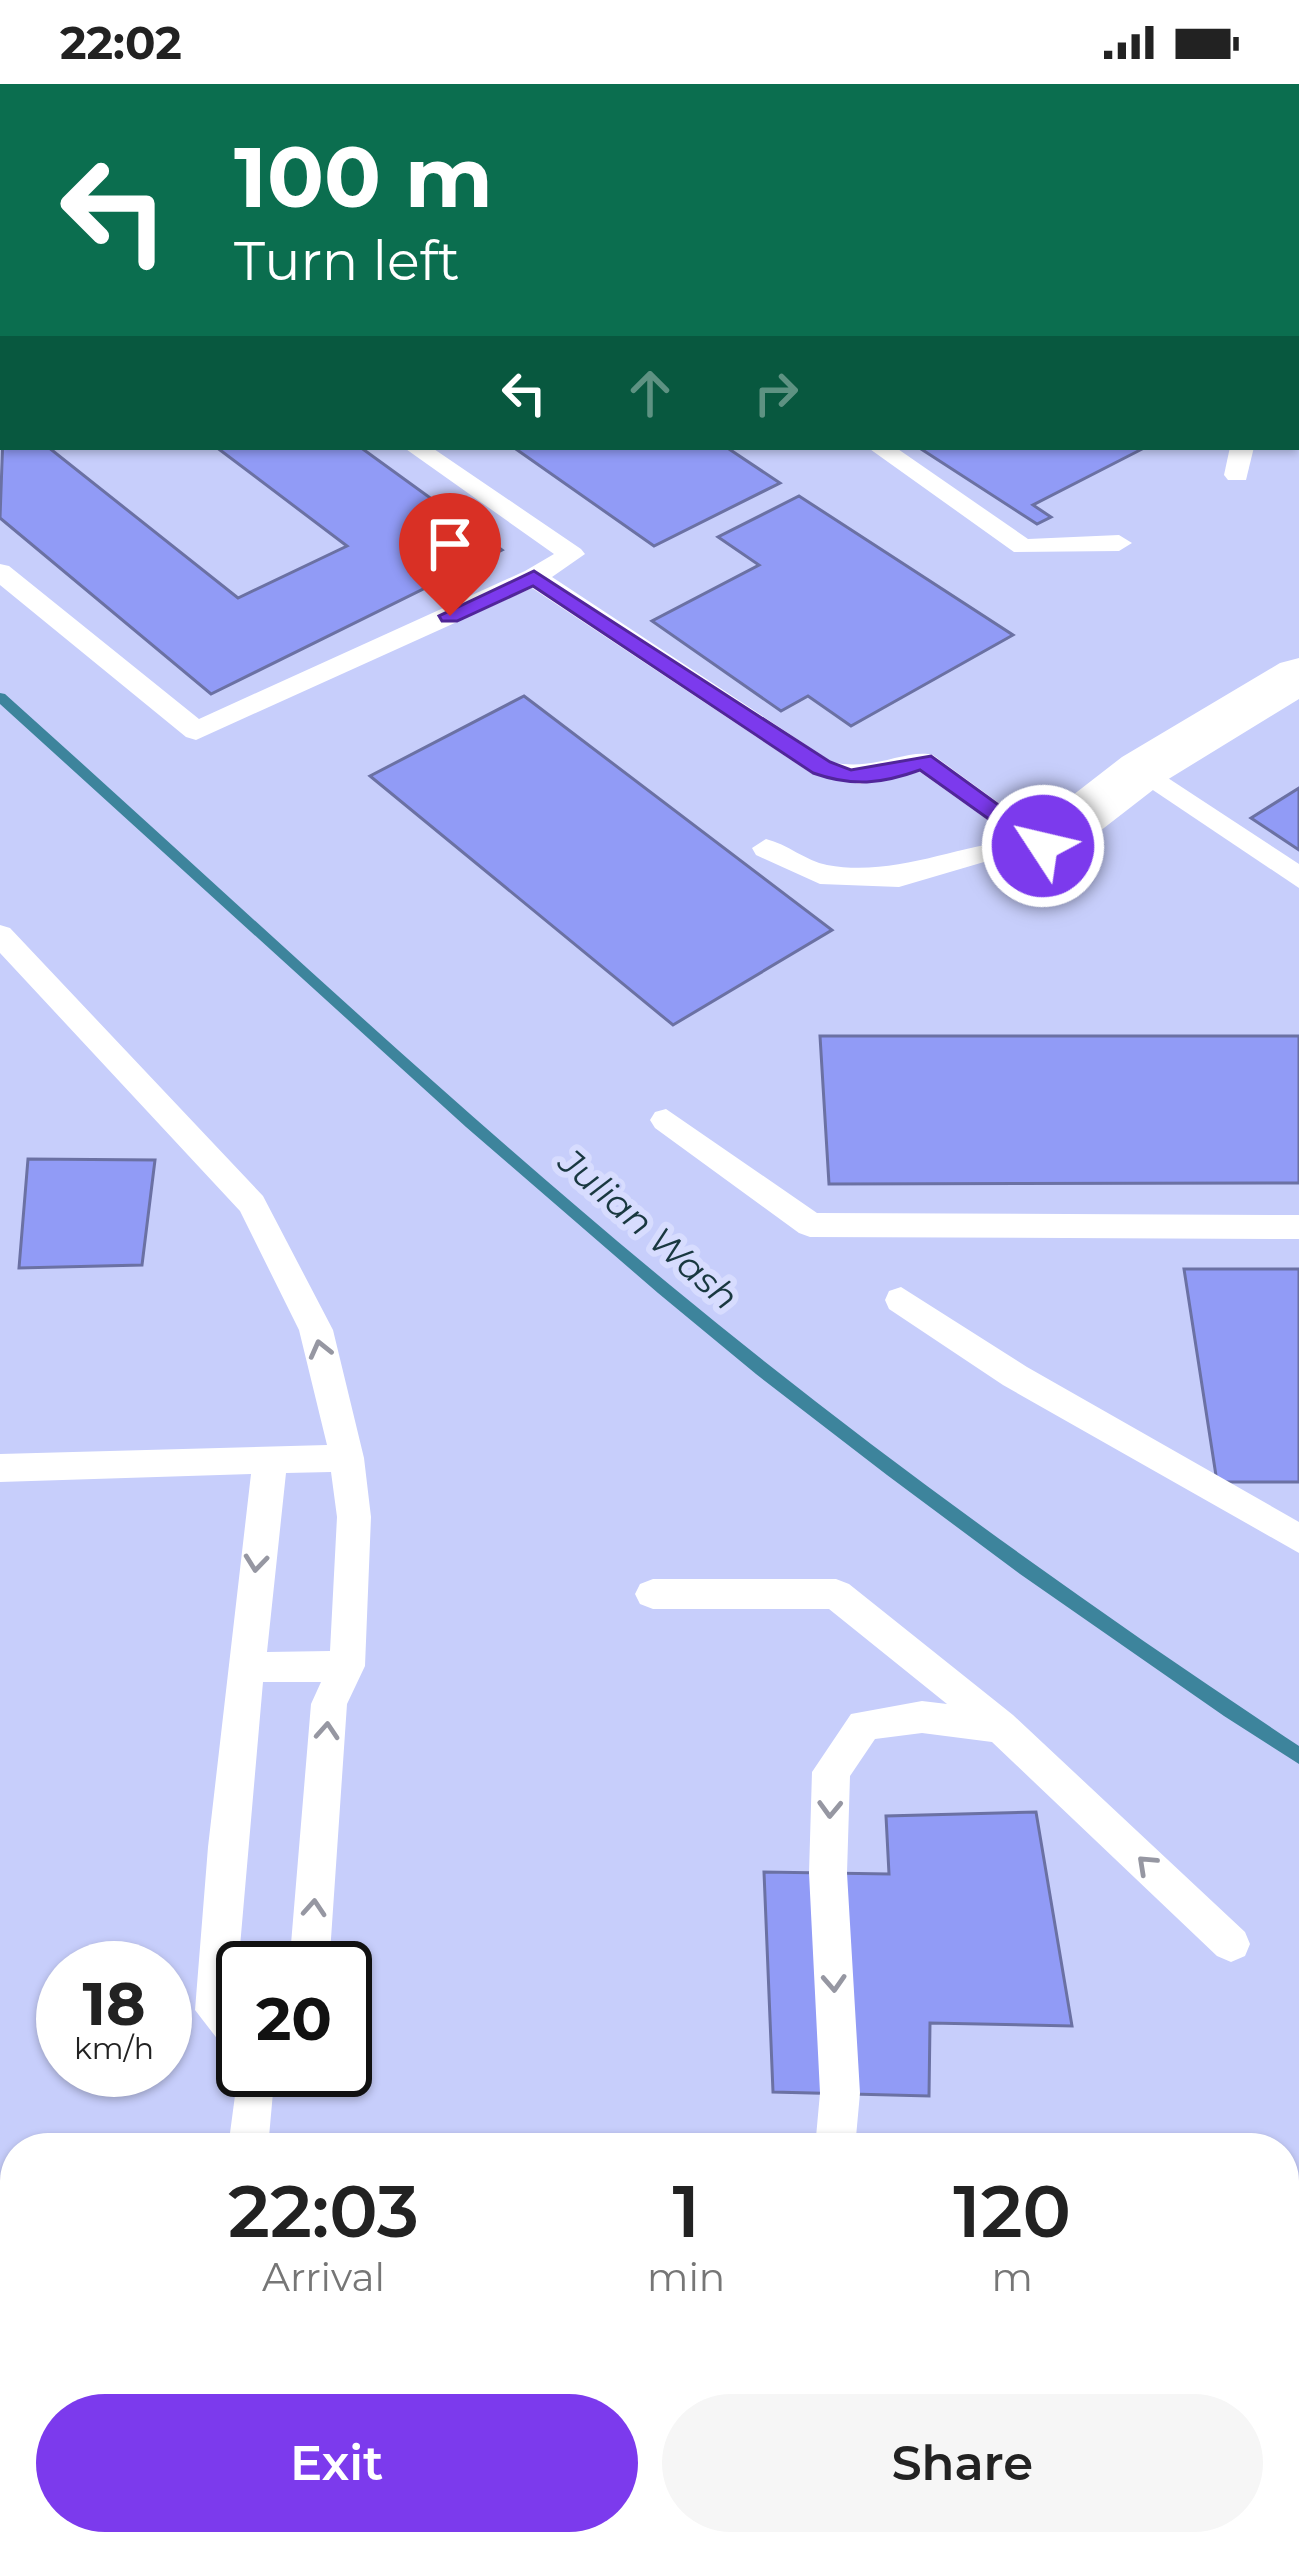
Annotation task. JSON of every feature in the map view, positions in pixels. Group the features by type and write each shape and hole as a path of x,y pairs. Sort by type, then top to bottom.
{"street":[{"path":"1043,846 1142,770 1299,675"}],"lane":[{"path":"0,572 196,731 534,578 572,554 419,450"},
{"path":"883,450 1023,547 1119,543"},
{"path":"1238,475 1242,450"},
{"path":"534,578 821,768 850,778 886,774 923,761 1043,846"},
{"path":"1142,770 1299,878"},
{"path":"766,848 820,874 899,877 983,853 1043,846"},
{"path":"0,935 252,1204 316,1330 347,1458 354,1541 347,1666 329,1704 312,1941"},
{"path":"666,1120 810,1225 1299,1227"},
{"path":"901,1300 1015,1376 1299,1539"},
{"path":"0,1468 347,1458"},
{"path":"221,1941 245,1667 270,1459"},
{"path":"653,1594 836,1594 1001,1727 1231,1944"},
{"path":"245,1667 347,1666"},
{"path":"836,2133 840,2093 828,1873 831,1772 864,1725 922,1718 1001,1727"},
{"path":"249,2133 253,2097"}],"building":[{"path":"2,450 52,450 238,598 347,546 220,450 364,450 502,550 211,694 0,518"},
{"path":"517,450 730,450 780,483 654,546"},
{"path":"923,450 1140,450 1033,505 1051,517 1037,524"},
{"path":"799,496 1013,635 851,726 808,696 781,711 652,621 759,565 718,537"},
{"path":"524,696 832,930 673,1025 370,776"},
{"path":"1299,788 1299,850 1251,818"},
{"path":"820,1036 1299,1036 1299,1183 829,1184"},
{"path":"28,1159 155,1160 142,1265 19,1268"},
{"path":"1184,1269 1299,1269 1299,1482 1217,1482"},
{"path":"1036,1812 1072,2026 930,2023 929,2096 773,2092 764,1872 889,1874 886,1816"}],"waterway":[{"name":"Julian Wash","path":"0,697 471,1123 664,1289 959,1520 1299,1756"}],"route":[{"path":"450,616 534,578 821,768 850,778 886,774 923,761 1043,846"}]}
